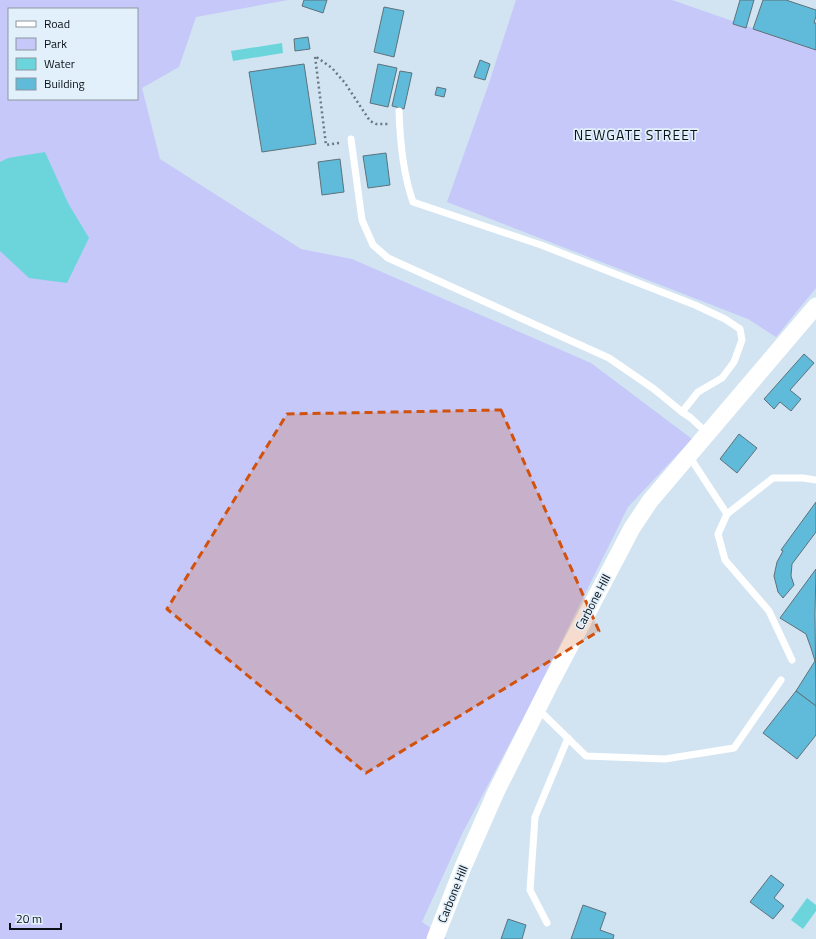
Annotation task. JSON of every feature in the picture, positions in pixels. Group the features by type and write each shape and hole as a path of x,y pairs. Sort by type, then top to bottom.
{"street":[{"name":"Carbone Hill","path":"436,939 463,868 496,792 632,528 650,502 816,306"}],"lane":[{"path":"399,112 408,188 413,202 541,245 695,305 725,319 740,329 742,340 734,362 722,378 698,392 682,412"},
{"path":"351,141 362,220 373,246 388,258 609,358 654,389 691,418 708,434"},
{"path":"689,456 727,514"},
{"path":"792,660 769,612 725,560 718,534 727,514 773,478 803,478 816,480"},
{"path":"538,709 586,756 665,759 734,748 781,680"},
{"path":"547,923 530,890 535,817 568,738"}],"path":[{"path":"351,141 326,145 315,56 332,68 345,83 370,121 376,124 400,124"}],"highlighted area":[{"path":"501,410 599,631 366,773 167,609 287,414"}],"green space":[{"path":"0,0 288,0 196,17 179,67 142,88 160,159 301,249 352,259 591,363 692,439 628,507 530,705 462,834 422,922 447,939 0,939"},
{"path":"516,0 672,0 816,50 816,288 776,337 748,319 447,202 488,86"}],"water":[{"path":"282,43 283,53 233,61 231,51"},
{"path":"45,152 68,203 89,238 67,283 29,278 0,251 0,162 8,158"},
{"path":"807,898 816,905 816,911 803,929 791,920"}],"building":[{"path":"304,0 327,0 323,13 302,6"},
{"path":"740,0 754,0 746,28 733,24"},
{"path":"763,0 786,0 816,10 814,23 816,23 816,50 753,29"},
{"path":"384,7 404,11 394,57 374,52"},
{"path":"308,37 310,49 295,51 294,39"},
{"path":"480,60 490,64 485,80 474,77"},
{"path":"304,64 316,144 262,152 249,72"},
{"path":"378,64 397,68 388,107 370,103"},
{"path":"400,71 412,73 404,109 392,106"},
{"path":"437,87 446,89 444,97 435,95"},
{"path":"386,153 390,185 368,188 363,156"},
{"path":"340,159 344,192 322,195 318,162"},
{"path":"804,354 814,363 790,390 801,399 791,411 780,402 774,409 764,399"},
{"path":"739,434 757,448 737,473 720,459"},
{"path":"816,502 816,532 792,564 791,576 794,585 783,598 778,592 774,576 777,562 783,551 781,550"},
{"path":"816,569 816,706 796,691 815,661 806,634 780,618"},
{"path":"796,691 816,706 816,735 797,759 763,733"},
{"path":"771,875 784,885 774,898 784,906 773,919 750,902"},
{"path":"583,905 606,913 600,930 614,935 613,939 571,939"},
{"path":"508,919 526,925 522,939 501,939"}],"district":[{"name":"NEWGATE STREET","path":"636,135"}]}
